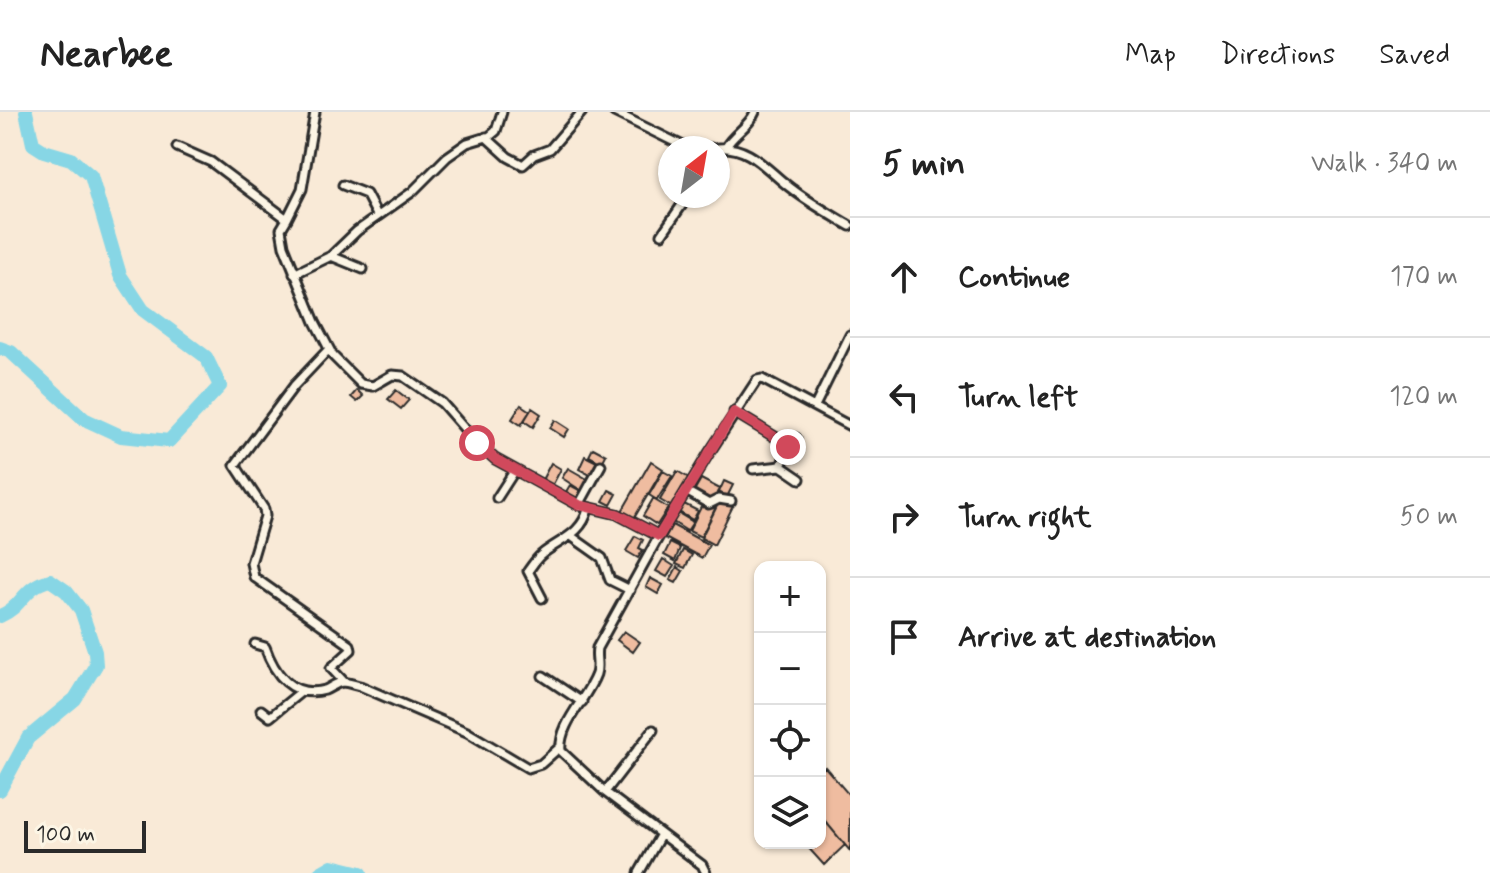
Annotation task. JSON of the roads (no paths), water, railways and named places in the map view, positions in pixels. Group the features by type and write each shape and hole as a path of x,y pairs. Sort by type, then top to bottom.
{"street":[{"path":"315,112 302,189 282,225 281,234 294,274 328,350 348,372 367,386 397,374 415,383 442,403 483,449 515,470 579,505 617,514 659,536"},
{"path":"294,274 331,256 377,215 412,192 447,157 467,143 496,131 502,112"},
{"path":"486,137 508,157 523,165 534,155 550,149 582,112"},
{"path":"614,112 663,136"},
{"path":"730,138 751,121 755,112"},
{"path":"177,147 211,162 287,219"},
{"path":"730,149 742,150 765,165 788,187 849,224"},
{"path":"343,185 366,194 377,215"},
{"path":"662,234 680,208"},
{"path":"331,256 363,269"},
{"path":"815,406 850,335"},
{"path":"328,350 294,386 235,465 264,509 265,516 251,563 254,577 350,645 351,650 331,668 344,682 458,727 528,768 541,764 560,747 564,732 598,667 597,648 659,536 754,383 762,379 850,426"},
{"path":"734,412 785,443 787,452 781,466"},
{"path":"785,443 796,438"},
{"path":"579,505 601,465"},
{"path":"753,469 781,466 800,479"},
{"path":"497,498 515,470"},
{"path":"686,491 709,504 719,499 731,501"},
{"path":"542,598 528,571 540,555 571,536 585,520 588,509"},
{"path":"571,536 602,558 610,580 630,590"},
{"path":"255,644 265,647 272,668 280,677 302,691 324,690 344,682"},
{"path":"543,676 582,702"},
{"path":"261,710 270,717 302,691"},
{"path":"605,792 653,730"},
{"path":"560,747 605,792 702,865 706,873"},
{"path":"639,873 660,836"}],"waterway":[{"path":"0,348 11,352 84,419 121,436 169,441 220,386 206,357 143,310 120,275 91,176 71,159 44,151 33,144 26,112"},
{"path":"0,616 34,587 50,580 66,591 81,610 95,652 96,665 75,699 28,738 0,790"},
{"path":"320,873 332,866 361,873"}]}
